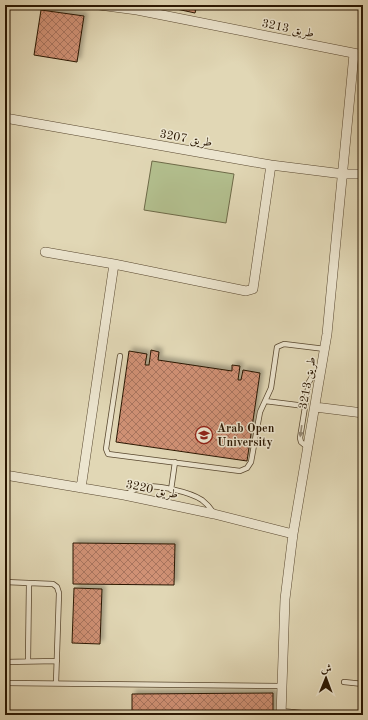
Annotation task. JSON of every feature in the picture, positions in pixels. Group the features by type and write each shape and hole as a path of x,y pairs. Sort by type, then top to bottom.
{"street":[{"name":"طريق 3213","path":"99,5 137,10 358,55 343,174 326,349 293,534 285,599 281,713"},
{"name":"طريق 3207","path":"5,118 272,165 343,174 363,174"},
{"path":"45,252 114,264 246,292 250,291 253,289 272,165"},
{"path":"81,488 114,264"},
{"path":"315,407 363,413"},
{"name":"طريق 3220","path":"5,475 124,495 214,514 293,534"}],"lane":[{"path":"120,356 106,452 111,455 236,471 247,468 251,462 260,412 271,388 277,347 284,344 326,349"},
{"path":"308,448 301,442 300,438 309,382 312,377 322,371"},
{"path":"265,401 305,406"},
{"path":"171,490 175,462"},
{"path":"124,495 136,488 145,486 157,487 191,495 201,499 211,508 214,514"},
{"path":"5,582 53,584 57,586 59,593 56,684"},
{"path":"28,661 29,583"},
{"path":"5,662 57,661"},
{"path":"344,682 363,684"},
{"path":"5,683 281,686"},
{"path":"281,713 323,715"}],"green space":[{"path":"152,161 234,174 226,223 144,210"}],"building":[{"path":"158,5 197,5 195,13"},
{"path":"41,10 84,16 77,62 34,55"},
{"name":"Arab Open University","path":"151,350 159,352 158,360 232,371 232,365 240,366 238,380 241,380 243,370 260,373 247,461 116,442 129,351 147,354 145,365 149,365"},
{"path":"73,543 175,544 174,585 73,584"},
{"path":"74,588 102,589 100,644 72,643"},
{"path":"273,693 273,715 132,715 132,694"}],"place":[{"name":"Arab Open University","path":"204,435"}]}
